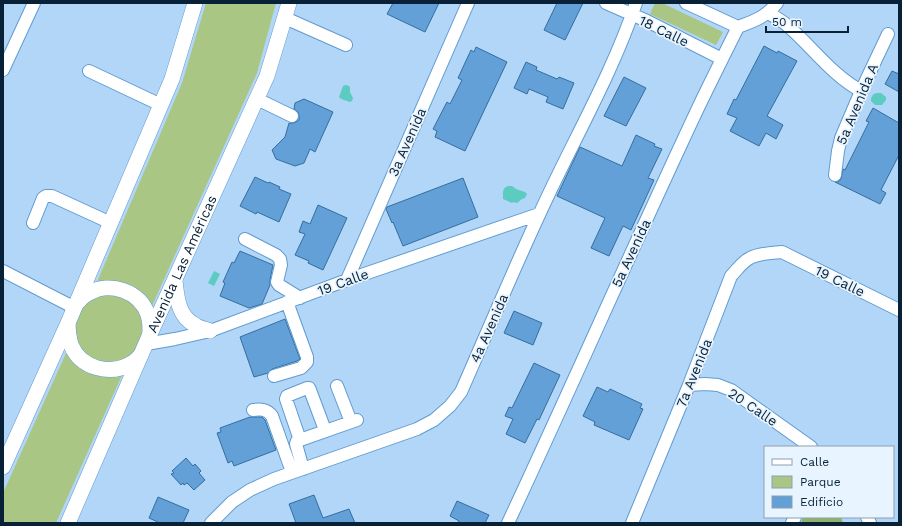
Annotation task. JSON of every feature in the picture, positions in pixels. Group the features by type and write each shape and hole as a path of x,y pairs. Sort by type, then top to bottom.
{"main road":[{"path":"3,467 76,305 172,79 195,3"},
{"name":"Avenida Las Américas","path":"68,523 146,344 267,76 289,3"},
{"path":"175,281 178,304 187,319 195,325 210,331"},
{"path":"68,323 68,335 78,356 88,364 99,369 111,370 122,368 133,363 146,344 150,324 148,313 135,296 116,288 97,289 82,297 76,305"}],"street":[{"path":"3,70 34,3"},
{"name":"3a Avenida","path":"347,280 468,3"},
{"name":"18 Calle","path":"606,3 647,21 722,59"},
{"name":"4a Avenida","path":"211,523 232,502 250,490 274,479 416,429 434,420 450,406 461,392 539,214 606,77 636,3"},
{"path":"686,3 738,27 754,21 768,13 777,3"},
{"path":"768,13 788,26 826,65 861,91"},
{"path":"285,18 346,46"},
{"name":"5a Avenida","path":"508,523 700,105 738,27"},
{"name":"5a Avenida A","path":"835,175 841,138 888,34"},
{"path":"89,71 161,105"},
{"path":"257,99 292,116"},
{"path":"33,223 43,198 46,196 52,196 111,223"},
{"name":"19 Calle","path":"146,344 210,331 347,280 539,214"},
{"path":"245,239 276,255 280,259 281,265 277,282 279,285 300,298"},
{"name":"19 Calle","path":"782,252 899,310"},
{"name":"7a Avenida","path":"632,523 689,385 731,276 750,258 765,253 782,252"},
{"path":"3,271 76,305"},
{"path":"274,376 301,368 307,362 305,350 287,302"},
{"name":"20 Calle","path":"689,385 718,385 731,390 810,446"},
{"path":"297,471 297,441 354,421 337,386"},
{"path":"300,440 286,399 287,396 309,388 325,430"},
{"path":"253,410 263,409 272,416 297,471"}],"green space":[{"path":"206,3 276,3 257,73 152,306 136,288 121,282 97,282 182,83"},
{"path":"655,3 662,3 723,32 716,45 650,14"},
{"path":"96,295 124,295 144,315 143,343 123,363 95,362 80,351 74,333 76,314 81,306"},
{"path":"67,351 122,375 56,523 3,523 3,493"}],"shaded area":[{"path":"346,85 350,87 350,92 353,98 350,102 339,97 343,86"},
{"path":"877,93 881,93 886,97 886,100 882,105 875,105 871,101 872,96"},
{"path":"508,186 512,186 525,192 527,194 525,198 517,203 512,203 503,199 504,189"},
{"path":"214,271 220,274 214,286 208,283"},
{"path":"803,518 841,518 843,523 801,523"}],"building":[{"path":"393,3 439,3 425,32 387,14"},
{"path":"557,3 583,3 565,40 544,30"},
{"path":"764,46 777,53 778,51 797,61 767,116 783,125 776,139 766,133 759,146 730,131 737,118 727,114 734,99 736,100"},
{"path":"476,47 507,62 465,151 435,137 437,131 433,129 447,102 450,104 462,80 458,78 471,50 474,52"},
{"path":"526,62 537,67 536,70 557,79 559,77 574,83 563,109 546,102 548,97 529,89 527,94 514,88"},
{"path":"892,71 899,74 899,92 885,84"},
{"path":"624,77 646,88 626,126 604,116"},
{"path":"304,99 333,112 315,152 310,149 304,163 295,166 276,159 272,150 285,137 289,123 299,120 298,112 294,109 295,103"},
{"path":"873,108 899,123 899,155 881,190 886,193 880,204 835,182 838,182 841,179 843,169 845,170 869,122 866,121"},
{"path":"636,135 662,149 648,178 654,180 631,230 623,226 609,256 591,248 605,218 557,196 580,147 622,166"},
{"path":"255,177 280,187 279,189 291,194 279,222 257,212 256,214 240,206"},
{"path":"463,178 478,217 403,246 386,209 387,207"},
{"path":"318,205 347,218 323,270 308,263 309,261 295,255 305,234 299,232 303,221 310,224"},
{"path":"240,251 273,265 270,285 262,304 249,308 220,296 225,283 223,282 232,262 234,263"},
{"path":"514,311 542,323 533,345 504,333"},
{"path":"285,319 300,359 272,369 268,373 254,377 240,337"},
{"path":"534,363 560,375 539,420 537,419 525,443 506,434 513,419 505,416 509,407 512,408"},
{"path":"597,387 608,392 610,389 642,404 640,408 643,409 629,440 594,425 595,422 583,416"},
{"path":"250,417 262,417 265,420 276,450 234,466 232,461 228,463 217,433 221,432 220,428"},
{"path":"186,458 193,466 195,464 201,471 199,473 205,480 194,490 187,483 184,485 183,483 181,485 171,474 174,473 172,471"},
{"path":"314,495 323,518 349,509 355,523 296,523 289,504"},
{"path":"158,497 189,510 183,523 160,523 149,518"},
{"path":"457,501 489,515 485,523 458,523 459,521 450,516"}]}
